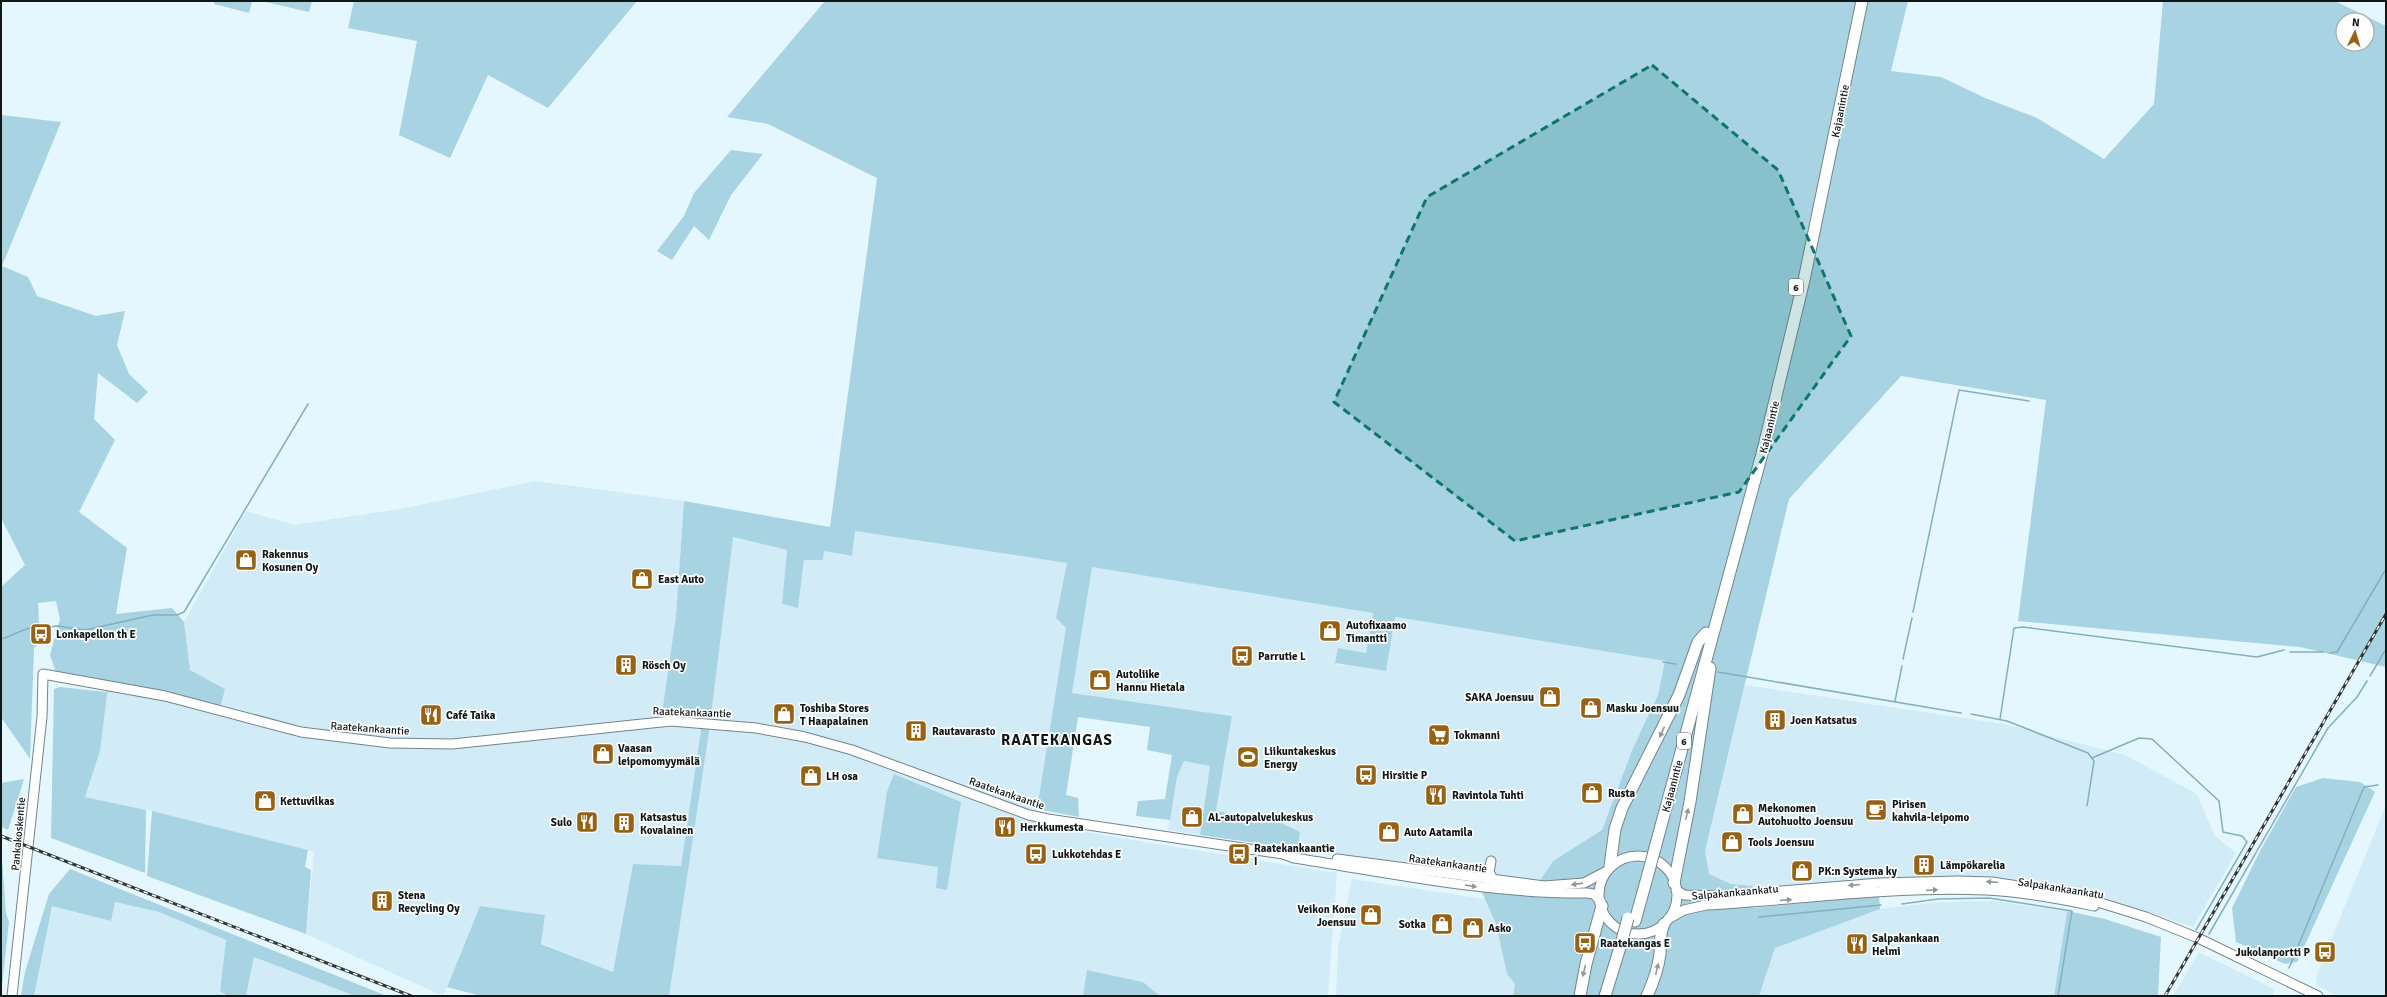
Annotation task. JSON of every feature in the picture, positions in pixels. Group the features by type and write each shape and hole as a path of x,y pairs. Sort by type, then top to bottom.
{"highway":[{"name":"Kajaanintie","path":"1624,945 1645,873 1709,634 1757,447 1798,277 1859,1"},
{"name":"Kajaanintie","path":"1709,634 1763,450 1804,280 1862,1"},
{"path":"1608,869 1615,829 1622,808 1679,695 1698,642 1709,634 1715,646 1675,887"},
{"path":"1580,996 1586,964 1601,904"},
{"path":"1647,996 1654,980 1660,954 1660,932 1666,922"},
{"name":"6","path":"1605,996 1624,945"},
{"name":"6","path":"1613,996 1624,945"}],"main road":[{"name":"Raatekankaantie","path":"43,674 137,690 301,732 390,743 452,744 670,721 756,728 805,737 852,750 1029,815 1283,854 1294,858 1479,887 1526,892 1594,894 1601,904"},
{"name":"Pankakoskentie","path":"12,996 41,724 43,674"},
{"name":"Raatekankaantie","path":"1283,854 1295,852 1494,881 1544,886 1576,884 1590,880 1608,869"},
{"path":"1624,858 1648,858 1661,865 1675,887 1675,905 1666,922 1658,929 1646,934 1626,932 1613,924 1601,904 1600,888 1608,869 1624,858"},
{"path":"1491,861 1489,872 1494,881"},
{"name":"Salpakankaankatu","path":"1675,887 1684,895 1718,896 1880,883 1992,882 2072,894 2117,908 2198,938 2318,996"},
{"name":"Salpakankaankatu","path":"1666,922 1684,910 1706,905 1930,890 2019,893 2047,896 2095,906 2117,908"}],"highlighted area":[{"path":"1652,65 1778,170 1851,336 1739,492 1515,541 1334,402 1427,197"}],"shaded area":[{"path":"215,1 252,1 249,13 214,4"},
{"path":"261,1 312,1 309,12"},
{"path":"354,1 637,1 548,108 488,75 450,158 399,135 417,41 348,28"},
{"path":"825,1 1908,1 1891,71 1941,77 1985,98 2037,118 2104,159 2154,104 2163,1 2335,1 2357,12 2335,12 2335,52 2375,52 2375,21 2386,26 2386,667 2300,647 2018,621 2046,400 1901,376 1789,499 1705,851 1709,874 1731,884 1753,886 1753,908 1879,896 1880,909 1775,948 1759,996 1513,996 1515,984 1507,974 1496,924 1481,890 1530,896 1553,861 1602,830 1633,748 1658,695 1665,661 1395,617 1386,671 1335,663 1338,648 1366,653 1373,613 1092,567 1072,693 1232,716 1216,811 1275,820 1300,832 1298,849 1200,835 1210,766 1184,761 1177,777 1170,820 1136,816 1138,801 1165,799 1172,755 1147,750 1150,727 1078,717 1066,795 1078,798 1079,817 1037,809 1066,628 1056,618 1067,563 855,531 852,556 824,551 823,560 804,560 798,608 782,604 787,550 733,537 709,732 669,996 481,996 447,987 480,906 545,915 541,944 613,972 633,864 681,866 702,723 661,720 676,616 684,501 830,527 877,178 768,124 727,117"},
{"path":"1,115 61,122 2,266 28,277 37,296 96,316 125,311 117,345 129,374 148,392 137,403 98,373 94,419 115,440 79,512 127,548 116,614 172,608 184,622 190,670 225,689 220,708 132,685 56,672 50,655 60,619 56,601 38,603 40,642 34,648 30,759 1,717 1,587 25,565 1,518"},
{"path":"731,150 763,154 731,195 709,240 694,226 672,260 657,251 684,216 694,193"},
{"path":"536,481 684,501 676,616 661,720 702,723 681,866 633,864 613,972 541,943 545,915 480,906 443,996 306,934 314,852 152,811 85,797 100,751 108,687 166,693 225,689 190,670 184,622 246,511 294,525 405,508"},
{"path":"855,531 1067,563 1056,618 1066,628 1035,824 1337,873 1328,996 1165,996 1159,995 1143,982 1088,970 1083,996 668,995 709,732 732,537 787,550 782,604 798,608 804,560 823,560 824,551 852,556"},
{"path":"1092,567 1373,613 1366,653 1338,649 1336,664 1386,671 1394,617 1665,661 1658,695 1633,748 1602,830 1553,861 1540,882 1298,849 1300,832 1275,820 1216,811 1232,716 1072,693"},
{"path":"1745,685 2004,724 2125,755 2197,794 2215,836 2236,853 2193,927 2080,890 2020,882 1778,889 1731,884 1709,874 1705,851"},
{"path":"60,687 106,692 108,687 100,751 85,797 146,810 145,873 51,838 54,689"},
{"path":"1184,761 1210,765 1200,835 1168,830 1177,777"},
{"path":"894,774 961,802 947,890 936,888 938,867 877,858 887,792"},
{"path":"2323,778 2360,782 2375,792 2297,962 2285,964 2236,942 2232,908 2260,851 2296,787"},
{"path":"24,779 8,830 1,827 1,783"},
{"path":"2386,805 2386,996 2336,996 2317,985 2316,977"},
{"path":"152,811 308,850 305,867 311,870 306,934 147,876"},
{"path":"1,845 6,914 9,922 1,995"},
{"path":"70,869 387,996 355,996 254,957 246,996 228,996 220,991 226,940 159,912 115,902 111,921 52,906 34,996 21,996 25,972 49,894"},
{"path":"1352,879 1485,899 1496,924 1507,974 1515,984 1513,996 1336,996 1338,946"},
{"path":"1993,901 2067,911 2054,996 1759,996 1775,948 1880,909 1938,902"},
{"path":"114,902 159,912 226,940 220,990 228,996 34,996 52,905 111,921"},
{"path":"2067,911 2105,919 2161,937 2158,996 2054,996"},
{"path":"2199,952 2274,989 2273,996 2173,996"},
{"path":"254,957 355,996 246,996"},
{"path":"1087,970 1143,982 1159,995 1165,996 1083,996"}],"waterway":[{"path":"1913,612 1959,390 2029,401"},
{"path":"48,627 58,626 85,630 153,615 177,615 184,612 308,404"},
{"path":"2330,653 2337,652 2386,569"},
{"path":"1903,659 1912,618"},
{"path":"1,639 28,628 38,627"},
{"path":"2000,719 2014,628 2023,627 2257,657 2284,650"},
{"path":"2370,676 2386,649"},
{"path":"2290,652 2323,652"},
{"path":"1663,662 1676,664"},
{"path":"1895,701 1902,666"},
{"path":"1718,672 1961,713"},
{"path":"2209,934 2328,728 2357,697 2367,681"},
{"path":"1971,714 2007,721 2088,753 2094,761 2087,806"},
{"path":"2092,758 2139,738 2152,739 2219,801 2223,832 2242,836 2247,842 2196,930"},
{"path":"2289,968 2364,787 2378,785"},
{"path":"1902,904 1938,899 1989,898 2072,911 2058,996"},
{"path":"1759,917 1881,905"}],"railway":[{"path":"2165,996 2386,614"},
{"path":"1,836 411,996"}],"place":[{"name":"Rakennus Kosunen Oy","path":"246,560"},
{"name":"East Auto","path":"642,579"},
{"name":"Autofixaamo Timantti","path":"1330,631"},
{"name":"Lonkapellon th E","path":"41,634"},
{"name":"Parrutie L","path":"1242,656"},
{"name":"Rösch Oy","path":"626,665"},
{"name":"Autoliike Hannu Hietala","path":"1100,680"},
{"name":"SAKA Joensuu","path":"1550,697"},
{"name":"Masku Joensuu","path":"1591,708"},
{"name":"Toshiba Stores T Haapalainen","path":"784,714"},
{"name":"Café Taika","path":"431,715"},
{"name":"Joen Katsatus","path":"1775,720"},
{"name":"Rautavarasto","path":"916,731"},
{"name":"Tokmanni","path":"1439,735"},
{"name":"Vaasan leipomomyymälä","path":"603,754"},
{"name":"Liikuntakeskus Energy","path":"1248,757"},
{"name":"Hirsitie P","path":"1366,775"},
{"name":"LH osa","path":"811,776"},
{"name":"Rusta","path":"1592,793"},
{"name":"Ravintola Tuhti","path":"1436,795"},
{"name":"Kettuvilkas","path":"265,801"},
{"name":"Pirisen kahvila-leipomo","path":"1876,810"},
{"name":"Mekonomen Autohuolto Joensuu","path":"1743,814"},
{"name":"AL-autopalvelukeskus","path":"1192,817"},
{"name":"Sulo","path":"587,822"},
{"name":"Katsastus Kovalainen","path":"624,823"},
{"name":"Herkkumesta","path":"1005,827"},
{"name":"Auto Aatamila","path":"1389,832"},
{"name":"Tools Joensuu","path":"1732,842"},
{"name":"Lukkotehdas E","path":"1036,854"},
{"name":"Raatekankaantie I","path":"1239,854"},
{"name":"Lämpökarelia","path":"1924,865"},
{"name":"PK:n Systema ky","path":"1802,871"},
{"name":"Stena Recycling Oy","path":"382,901"},
{"name":"Veikon Kone Joensuu","path":"1371,915"},
{"name":"Sotka","path":"1442,924"},
{"name":"Asko","path":"1473,928"},
{"name":"Raatekangas E","path":"1585,943"},
{"name":"Salpakankaan Helmi","path":"1857,944"},
{"name":"Jukolanportti P","path":"2325,952"}],"district":[{"name":"RAATEKANGAS","path":"1057,740"}]}
